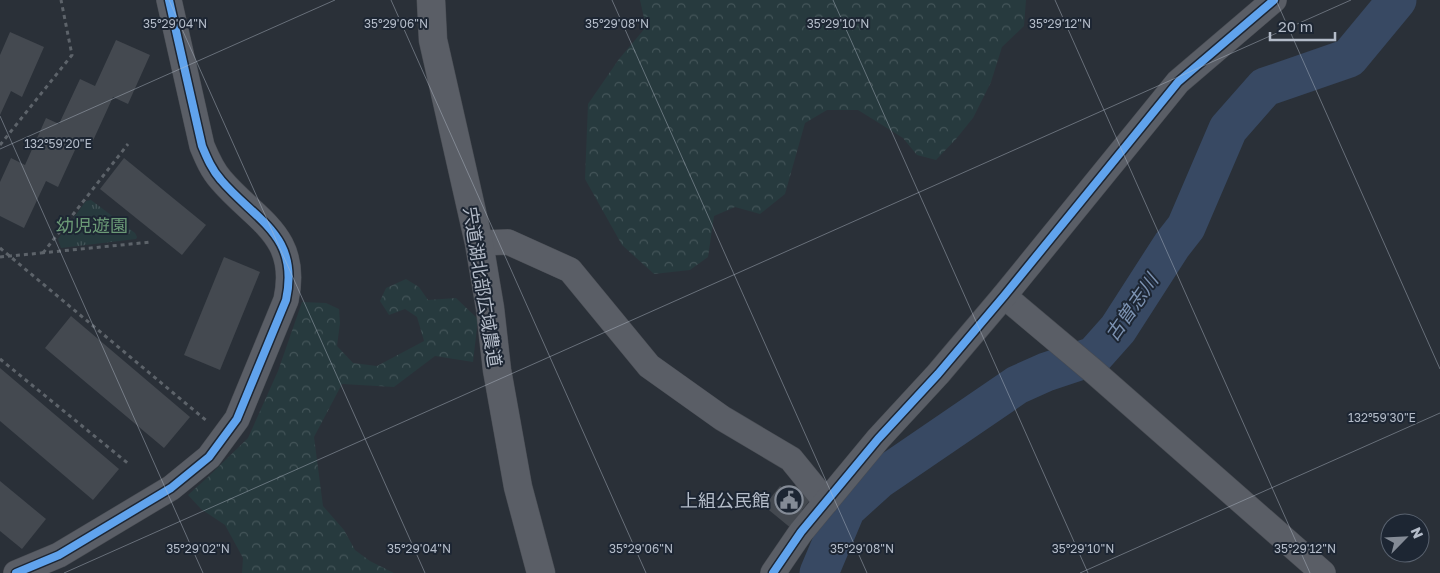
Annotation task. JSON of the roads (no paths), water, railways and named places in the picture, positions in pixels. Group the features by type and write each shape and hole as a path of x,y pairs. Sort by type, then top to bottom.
{"street":[{"path":"16,573 59,555 171,488 209,458 237,419 286,300 289,287 288,269 277,236 219,178 202,146 169,0"},
{"name":"宍道湖北部広域農道","path":"431,0 433,40 479,243 490,308 497,370 518,487 541,573"},
{"path":"773,573 826,502 878,439 938,374 1004,296 1178,82 1274,0"},
{"path":"479,243 508,242 570,270 649,366 722,418 791,459 826,502"},
{"path":"1004,296 1092,370 1323,573"}],"waterway":[{"name":"古曽志川","path":"819,573 846,509 878,480 1017,385 1046,372 1094,356 1118,329 1172,245 1186,227 1228,129 1265,87 1349,58 1397,0"}],"place":[{"name":"上組公民館","path":"789,500"}],"park label":[{"name":"幼児遊園","path":"92,225"}]}
